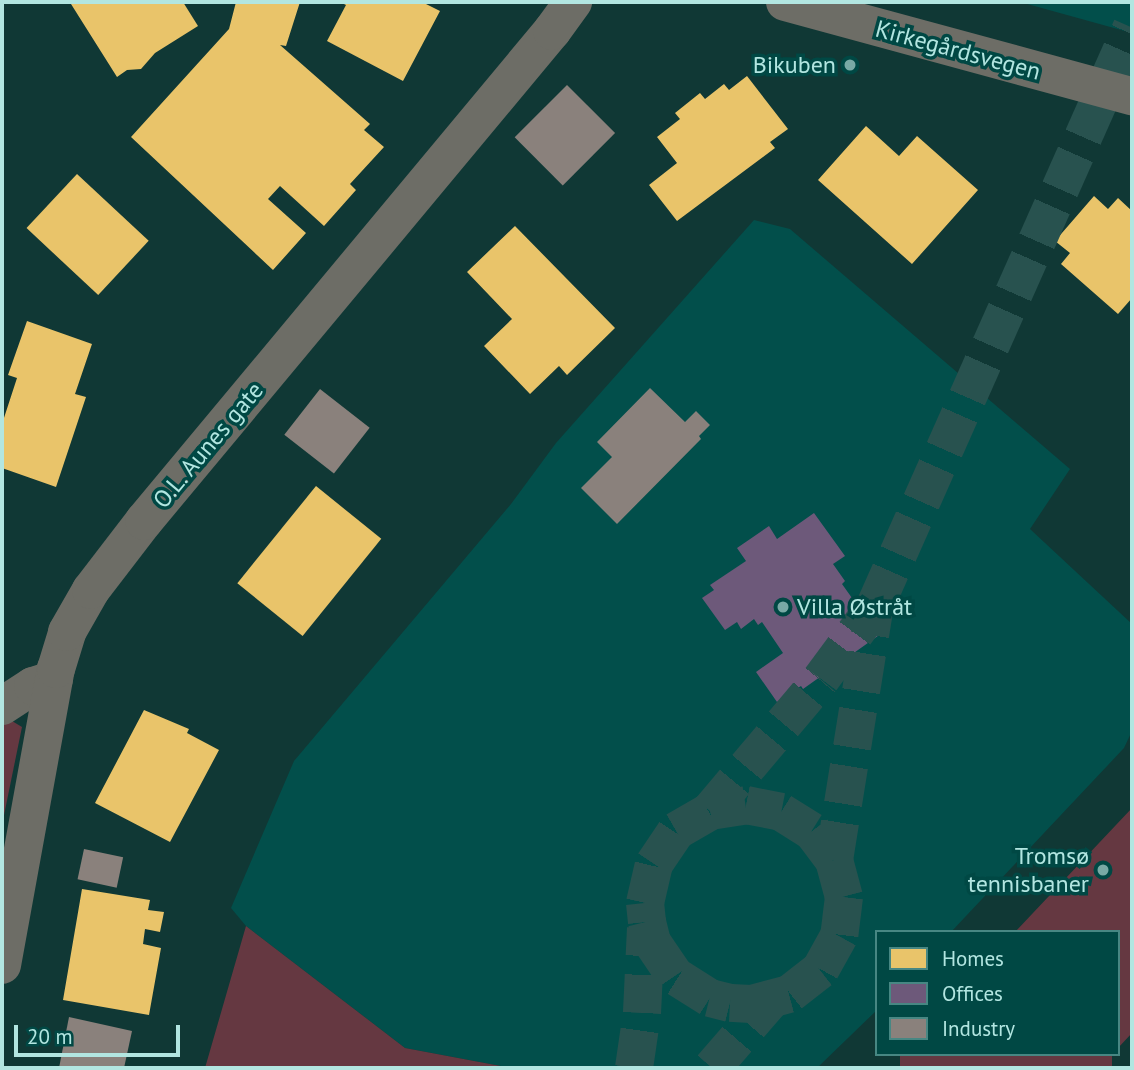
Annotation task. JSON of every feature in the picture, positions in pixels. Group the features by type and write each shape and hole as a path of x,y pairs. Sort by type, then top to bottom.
{"street":[{"name":"O.L. Aunes gate","path":"2,965 54,679 67,632 91,590 552,31 573,2"},
{"name":"Kirkegårdsvegen","path":"785,2 1132,96"},
{"path":"2,706 33,686 54,679"}],"shaded area":[{"path":"1020,2 1132,2 1132,33"},
{"path":"754,220 790,229 1070,469 1030,529 1132,624 1132,731 1124,748 953,930 875,930 875,1012 817,1068 511,1068 405,1048 246,926 231,908 294,761 511,504 556,443"},
{"path":"12,721 22,727 2,825 2,725"},
{"name":"Tromsø tennisbaner","path":"1132,808 1132,1033 1120,1046 1120,930 1017,930"},
{"path":"246,926 405,1048 511,1068 205,1068"},
{"path":"900,1056 1112,1056 1112,1068 900,1068"}],"building: Homes":[{"path":"183,2 198,26 155,53 141,69 127,70 117,77 71,4"},
{"path":"236,2 300,2 286,46 280,45 370,124 364,130 384,147 350,184 356,190 324,226 280,186 268,199 306,233 273,270 131,137 229,29"},
{"path":"340,2 422,2 440,11 403,81 327,41 346,5"},
{"path":"747,76 788,129 770,142 775,148 677,221 649,185 677,163 657,137 680,119 675,113 700,93 705,99 724,84 729,90"},
{"path":"866,126 899,156 917,136 978,190 912,264 818,180"},
{"path":"77,174 149,241 98,295 27,228"},
{"path":"1094,196 1108,209 1118,198 1132,211 1132,298 1118,314 1061,264 1070,253 1055,241"},
{"path":"515,226 615,328 567,375 559,366 530,394 484,346 512,319 467,272"},
{"path":"27,321 92,344 75,394 86,397 56,487 2,468 2,424 17,378 8,375"},
{"path":"316,486 381,539 303,636 237,583"},
{"path":"144,710 189,729 187,733 219,750 170,842 95,803"},
{"path":"82,889 150,900 148,910 164,912 160,932 145,929 143,944 161,948 149,1015 63,1000"}],"building: Offices":[{"name":"Villa Østråt","path":"814,513 845,556 833,564 845,581 842,584 867,619 870,616 882,633 803,689 801,686 777,702 756,672 783,653 762,622 758,625 754,619 741,629 737,622 725,630 702,598 714,590 710,585 746,561 737,548 769,526 777,539"}],"building: Industry":[{"path":"567,85 615,133 563,185 515,137"},
{"path":"650,388 685,422 696,411 710,425 699,436 701,439 617,524 581,488 612,457 597,442"},
{"path":"320,389 370,428 334,473 284,435"},
{"path":"84,849 123,857 117,888 78,879"},
{"path":"69,1017 132,1031 124,1068 59,1068"}],"tunnel":[{"path":"710,811 746,805 781,812 812,831 834,860 844,897 839,936 820,970 789,994 751,1004 730,1003 710,998 675,976 652,942 647,922 645,903 654,864 676,831 710,811 821,679 875,606 1132,27"},
{"path":"834,860 874,611"},
{"path":"634,1068 642,1013 646,928"},
{"path":"712,1068 771,1000"}],"place":[{"name":"Bikuben","path":"850,65"},
{"name":"Villa Østråt","path":"783,607"},
{"name":"Tromsø tennisbaner","path":"1103,870"}]}
